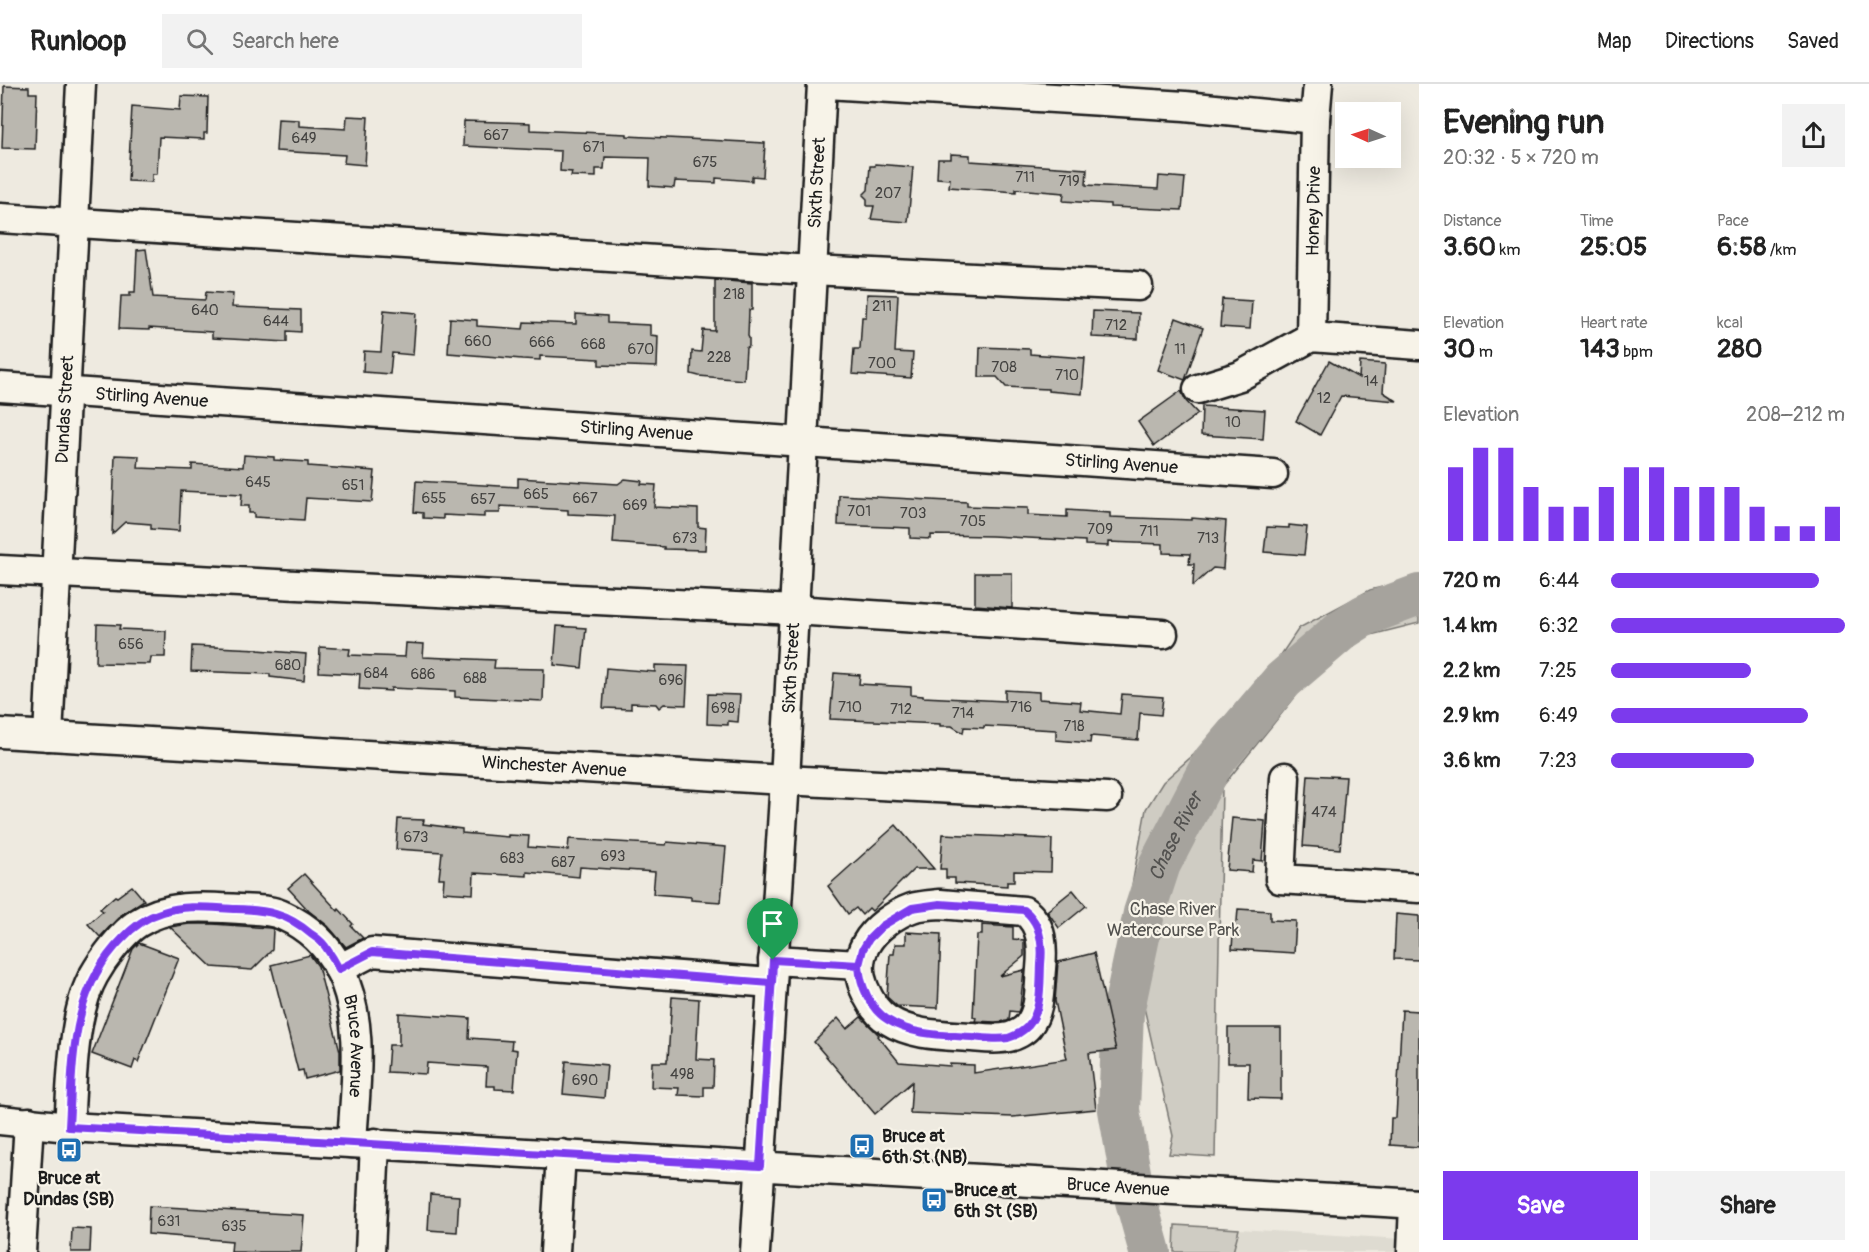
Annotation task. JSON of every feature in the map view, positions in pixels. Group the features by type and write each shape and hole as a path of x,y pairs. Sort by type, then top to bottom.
{"street":[{"name":"Dundas Street","path":"48,736 81,84"},
{"name":"Sixth Street","path":"755,1252 785,780 822,84"},
{"path":"827,84 1185,106 1315,119"},
{"name":"Honey Drive","path":"1311,337 1315,119 1318,84"},
{"path":"0,218 812,270 1138,286"},
{"path":"1198,389 1240,376 1311,337 1419,345"},
{"name":"Stirling Avenue","path":"0,387 1273,474"},
{"path":"0,570 794,610 1163,634"},
{"name":"Winchester Avenue","path":"0,733 1107,797"},
{"path":"1285,777 1280,879 1419,888"},
{"path":"940,904 1024,910 1036,923 1042,954 1035,1015 1027,1027 1008,1038 992,1039 917,1032 886,1020 876,1010 868,996 859,965 863,949 882,926 912,908 940,904"},
{"name":"Bruce Avenue","path":"69,1127 73,1059 83,1003 93,977 110,951 137,923 164,911 192,907 264,910 282,915 304,928 324,944 339,969 351,1002 357,1042 363,1143"},
{"path":"339,969 372,952 773,971 859,965"},
{"name":"Bruce Avenue","path":"0,1120 69,1127 1417,1204"},
{"path":"21,1252 28,1122"},
{"path":"363,1143 369,1252"},
{"path":"555,1252 561,1154"},
{"path":"1412,1252 1417,1204"}],"shaded area":[{"path":"1239,1229 1419,1240 1419,1252 1233,1252"}],"green space":[{"name":"Chase River Watercourse Park","path":"1419,578 1419,623 1339,643 1222,787 1215,1157 1169,1154 1173,1136 1125,923 1146,809 1163,782 1244,710 1299,628 1370,590"},
{"path":"1175,1225 1239,1229 1233,1252 1174,1252"}],"building":[{"path":"4,86 29,87 29,93 37,93 35,149 2,148"},
{"path":"181,96 208,97 207,133 204,133 204,139 159,137 157,174 152,174 152,182 128,181 132,106 180,110"},
{"path":"347,116 368,117 365,165 344,163 345,155 276,151 278,119 299,120 299,126 346,129"},
{"path":"464,121 530,123 530,130 765,143 763,177 752,176 752,181 716,178 716,183 675,181 674,188 649,186 650,158 605,157 604,169 596,169 596,177 571,176 572,172 560,171 561,151 463,146"},
{"path":"951,154 970,155 970,161 1087,169 1086,185 1158,189 1159,176 1185,178 1182,210 1110,207 1110,204 1063,201 1064,193 949,187 950,179 937,178 938,159 951,159"},
{"path":"875,164 913,167 908,222 871,219 874,206 867,206 867,199 863,195 868,190 870,166 875,166"},
{"path":"146,249 153,297 205,300 206,292 233,294 232,307 301,310 301,332 287,331 287,342 212,338 212,332 149,328 149,330 119,329 121,296 130,296 130,292 135,292 137,250"},
{"path":"715,280 752,283 752,310 749,310 749,346 746,348 744,380 691,374 692,351 701,352 703,330 715,331"},
{"path":"867,294 898,295 895,352 913,353 911,378 852,374 854,349 860,349 862,317 866,317"},
{"path":"1222,299 1252,301 1250,329 1220,327"},
{"path":"384,310 416,313 413,355 392,353 390,374 363,372 364,351 381,352"},
{"path":"1093,311 1139,313 1138,339 1092,337"},
{"path":"576,314 607,316 607,323 650,325 650,335 658,336 657,367 599,365 599,359 540,356 540,360 448,353 450,318 477,320 477,326 523,329 524,322 576,324"},
{"path":"1176,318 1203,328 1185,380 1158,370"},
{"path":"980,347 1030,349 1030,354 1085,358 1082,394 1048,391 1048,389 1006,387 997,377 979,377"},
{"path":"1329,361 1359,378 1360,362 1385,364 1383,392 1397,401 1341,396 1320,435 1296,421"},
{"path":"1181,391 1186,401 1198,414 1154,446 1138,422"},
{"path":"1202,406 1265,410 1263,439 1201,435"},
{"path":"115,455 139,456 138,468 192,470 192,464 243,467 244,455 308,462 308,466 375,471 372,502 306,498 304,520 254,517 254,513 249,513 249,506 241,506 242,494 181,491 179,531 151,529 151,524 125,522 112,534"},
{"path":"518,478 618,484 625,479 642,481 641,484 656,485 654,507 698,509 698,527 706,528 705,550 664,549 664,547 613,543 615,516 568,514 568,510 500,506 500,513 484,513 484,517 443,515 443,519 423,518 423,513 414,512 416,481 518,487"},
{"path":"839,495 967,502 967,506 1028,508 1028,515 1067,517 1067,510 1110,513 1110,517 1192,520 1192,518 1226,521 1223,569 1213,568 1193,586 1194,564 1189,564 1190,554 1163,553 1163,544 1108,542 1108,546 1085,545 1085,541 992,536 931,535 931,539 910,538 910,528 838,525"},
{"path":"1289,525 1307,527 1304,555 1264,552 1267,527 1289,528"},
{"path":"975,573 1012,573 1012,608 975,605"},
{"path":"97,624 120,625 119,629 166,631 165,657 151,657 150,664 96,663"},
{"path":"557,626 586,628 582,668 554,665"},
{"path":"406,643 424,644 423,657 495,660 494,668 544,669 543,701 455,697 455,691 359,689 360,674 319,672 320,647 350,649 349,655 405,657"},
{"path":"192,646 306,654 304,681 270,677 270,674 191,671"},
{"path":"655,665 688,666 686,705 664,704 659,708 656,704 631,703 631,709 603,708 606,668 655,672"},
{"path":"834,673 860,675 859,684 911,687 911,695 923,697 1005,701 1005,690 1039,692 1039,699 1081,702 1080,710 1120,714 1122,694 1163,697 1161,715 1140,713 1138,740 1091,736 1090,743 1056,740 1056,730 984,726 984,728 964,727 963,733 952,726 940,726 940,724 830,719"},
{"path":"708,694 740,695 738,722 728,721 728,725 707,724"},
{"path":"1308,775 1346,777 1340,849 1303,846"},
{"path":"1232,818 1265,821 1262,861 1253,860 1252,872 1227,870"},
{"path":"398,819 424,820 423,824 462,829 462,833 508,837 508,835 529,836 528,847 568,850 569,839 666,845 667,842 726,847 721,902 653,894 655,872 580,867 579,877 527,872 527,876 474,873 473,894 443,892 444,878 439,878 442,852 396,849"},
{"path":"896,825 934,869 914,869 872,911 869,908 862,915 856,908 848,914 828,886"},
{"path":"943,834 1052,839 1051,872 1014,871 1014,882 1007,882 1007,886 955,883 955,878 946,878 946,869 940,869"},
{"path":"304,874 353,924 351,926 363,938 346,947 328,926 309,911 288,888"},
{"path":"132,886 144,900 121,915 100,937 88,924 115,896 117,897"},
{"path":"1073,890 1086,906 1059,928 1047,911"},
{"path":"1238,909 1270,911 1270,920 1296,921 1294,953 1232,949 1233,934 1229,928 1237,921"},
{"path":"1396,914 1419,916 1419,960 1394,959"},
{"path":"189,924 270,928 273,929 272,950 252,970 212,967 170,927"},
{"path":"982,925 1013,927 1013,939 1024,940 1024,956 1000,976 1024,970 1020,1007 1018,1012 1010,1011 1007,1021 975,1021 976,1018 973,1017 977,935 982,935"},
{"path":"906,932 941,934 938,1008 897,1006 887,997 890,954 894,954 895,944 906,944"},
{"path":"139,943 179,958 138,1062 135,1060 132,1069 92,1054 133,949"},
{"path":"1094,953 1116,1050 1089,1053 1096,1109 1013,1117 910,1113 912,1082 875,1114 814,1042 838,1018 847,1029 861,1017 879,1035 899,1062 950,1066 950,1064 974,1065 974,1073 1067,1059 1055,1001 1058,962"},
{"path":"310,955 318,966 340,1051 340,1070 305,1079 303,1070 298,1071 271,965"},
{"path":"672,997 699,999 696,1059 714,1060 713,1087 704,1087 704,1096 678,1095 679,1088 651,1087 652,1062 667,1062 668,1059"},
{"path":"1402,1010 1419,1011 1419,1147 1390,1145 1391,1118 1396,1118"},
{"path":"399,1013 470,1018 469,1038 512,1041 511,1049 517,1050 514,1090 486,1086 487,1067 427,1063 426,1074 387,1072 389,1045 399,1045"},
{"path":"1228,1028 1281,1028 1281,1099 1248,1098 1249,1063 1228,1063"},
{"path":"566,1061 607,1065 604,1098 563,1094"},
{"path":"430,1194 459,1196 457,1232 428,1230"},
{"path":"149,1206 304,1215 301,1252 231,1252 232,1241 148,1234"},
{"path":"72,1228 91,1229 90,1252 71,1252"}],"waterway":[{"name":"Chase River","path":"1150,1252 1133,1190 1119,1110 1123,1013 1144,913 1160,864 1213,762 1282,681 1343,629 1365,615 1419,595"}],"place":[{"name":"Bruce at 6th St (NB)","path":"862,1146"},
{"name":"Bruce at Dundas (SB)","path":"69,1150"},
{"name":"Bruce at 6th St (SB)","path":"934,1200"}],"route":[{"path":"773,960 760,1166 69,1127 73,1059 83,1003 93,977 110,951 137,923 164,911 192,907 264,910 282,915 304,928 324,944 339,969 372,952 772,983 773,960 859,965 863,949 882,926 912,908 940,904 1024,910 1036,923 1042,954 1035,1015 1027,1027 1019,1033 1008,1038 992,1039 917,1032 886,1020 876,1010 868,996 859,965 773,960"}]}
